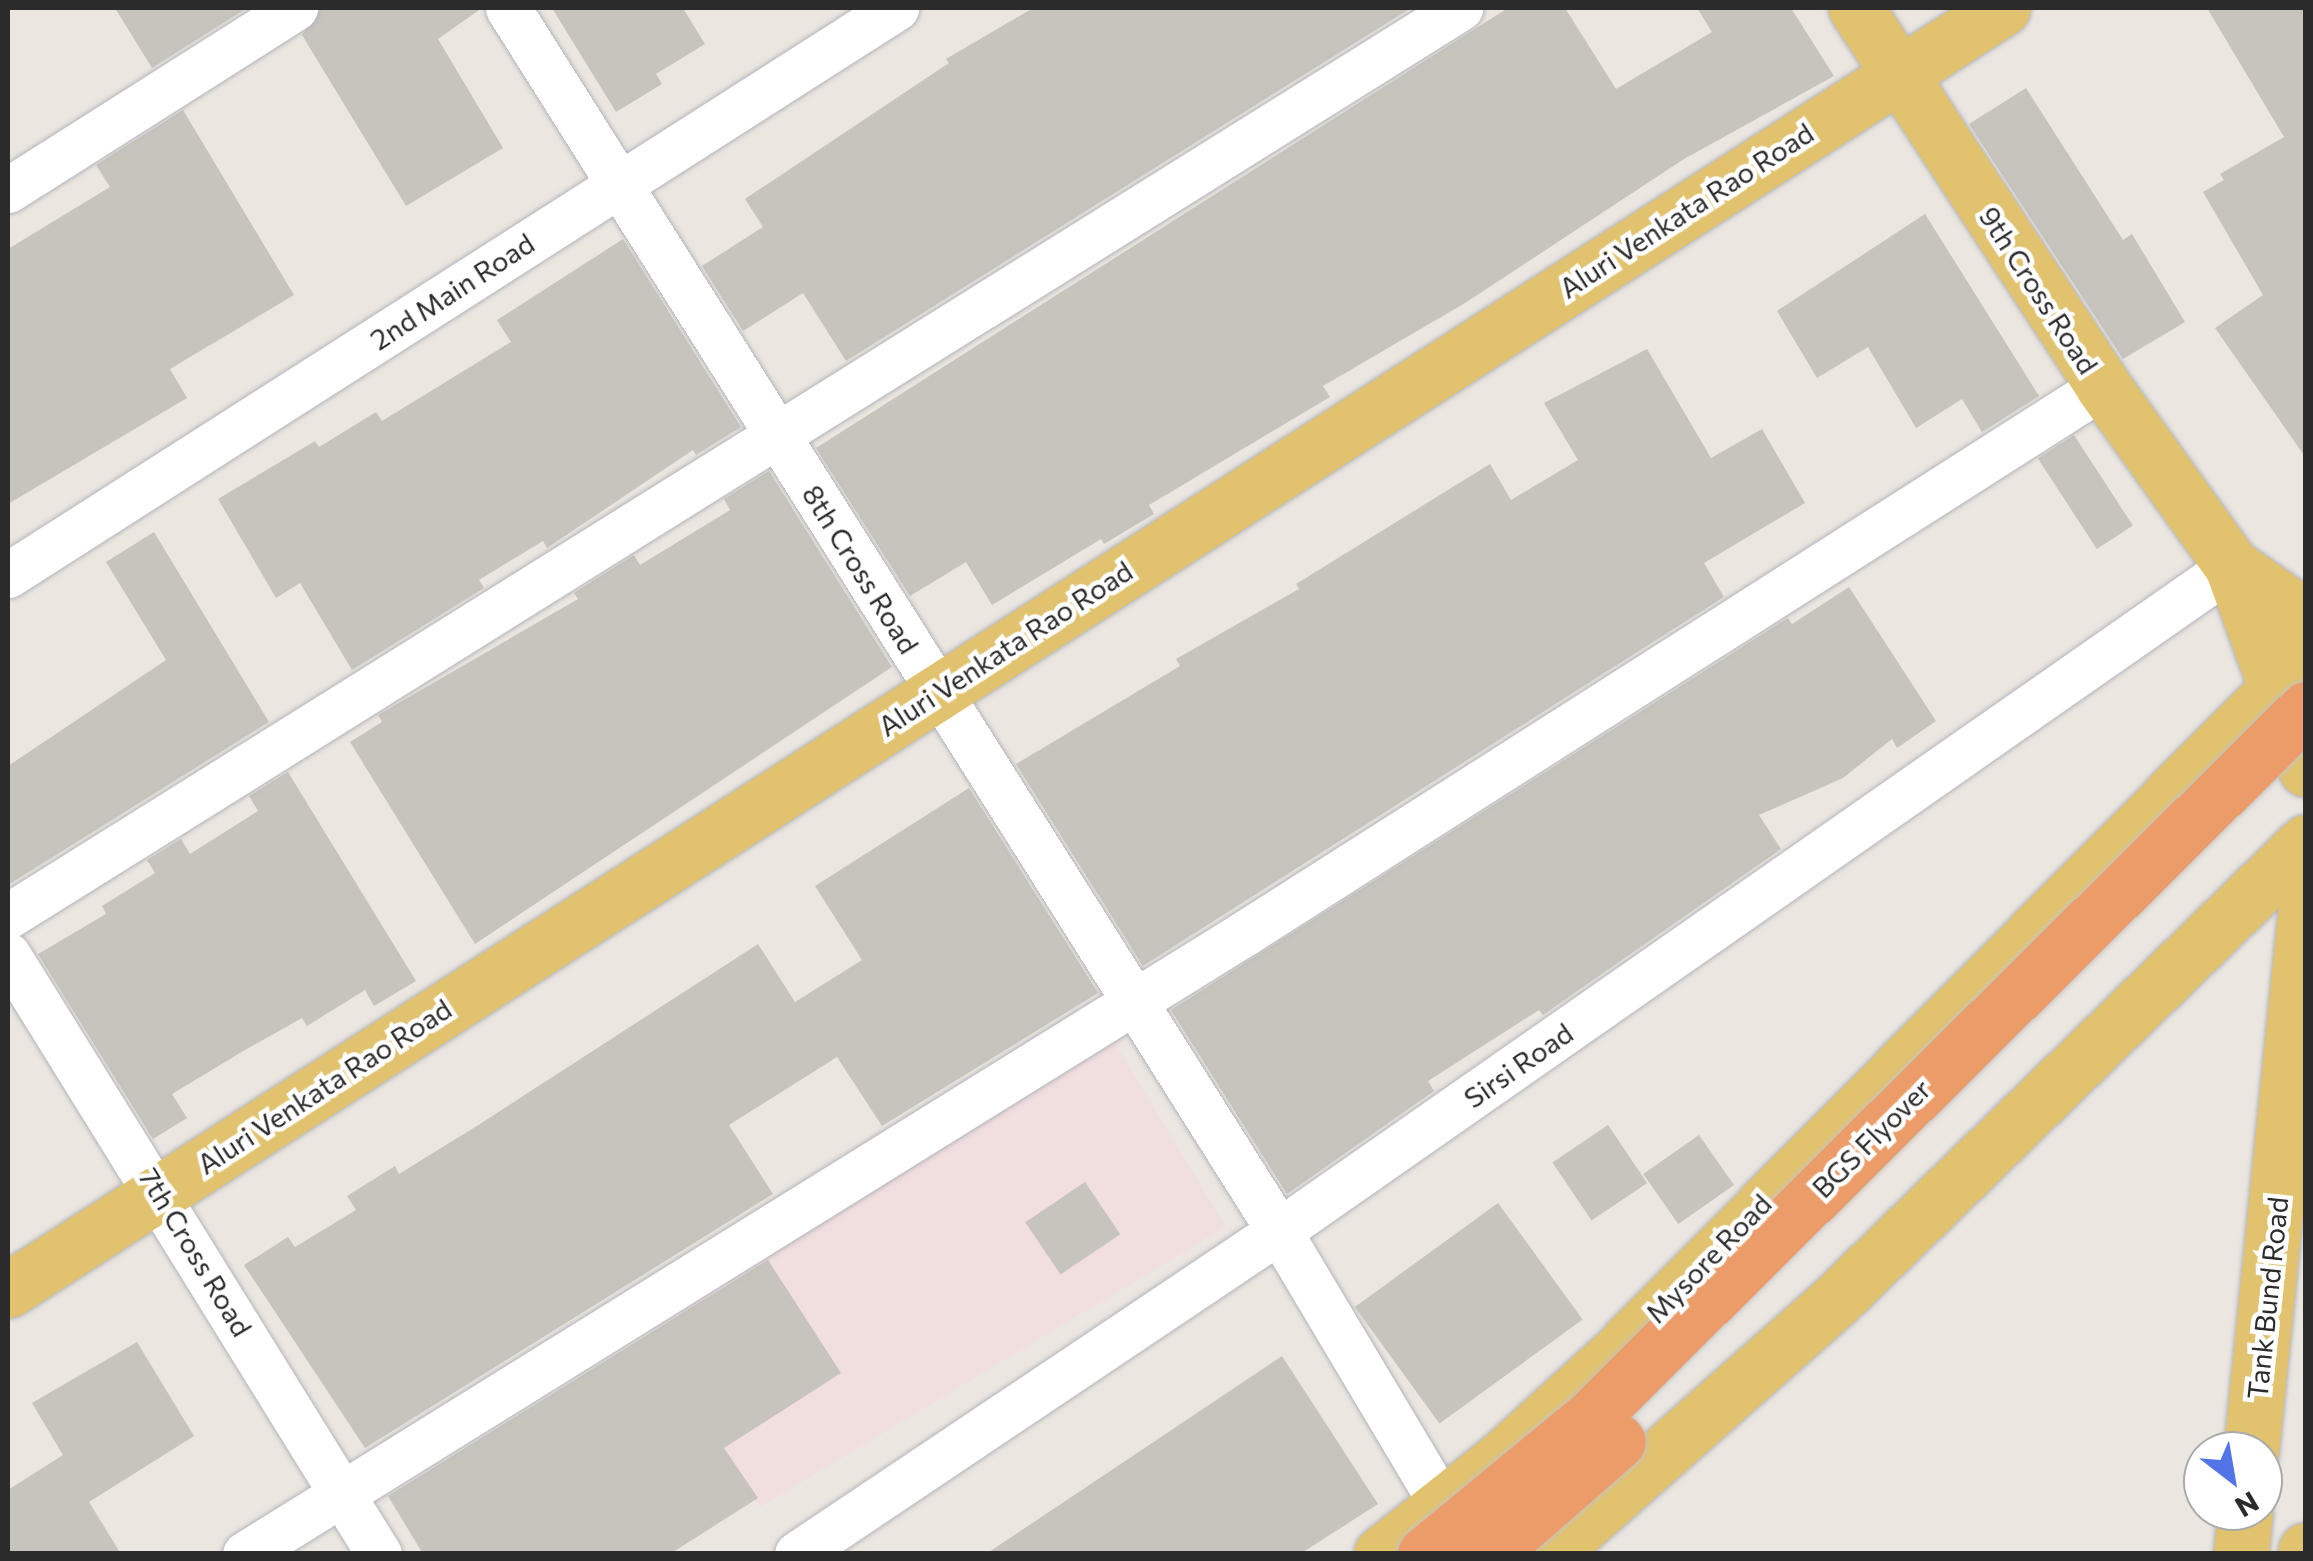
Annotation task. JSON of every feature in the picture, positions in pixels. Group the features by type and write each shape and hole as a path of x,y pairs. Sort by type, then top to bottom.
{"highway":[{"name":"BGS Flyover","path":"1434,1530 1589,1419 2295,686"},
{"path":"1489,1554 1602,1458 1852,1201 2306,759"}],"main road":[{"name":"9th Cross Road","path":"1856,8 2103,386 2232,566"},
{"name":"Aluri Venkata Rao Road","path":"8,1290 2003,8"},
{"path":"2232,566 2306,617"},
{"path":"2232,566 2295,686 2306,770"},
{"path":"1550,1554 1836,1300 2306,842"},
{"path":"2238,906 2269,926 2300,971"},
{"name":"Tank Bund Road","path":"2254,1431 2306,906"},
{"path":"1381,1554 1434,1530"}],"street":[{"path":"8,190 295,8"},
{"name":"8th Cross Road","path":"508,8 1280,1231 1434,1530"},
{"name":"2nd Main Road","path":"8,575 896,8"},
{"path":"8,916 1460,8"},
{"path":"245,1554 2103,386"},
{"name":"Sirsi Road","path":"798,1554 1280,1231 2232,566"},
{"name":"7th Cross Road","path":"8,955 160,1192 379,1554"}],"shaded area":[{"path":"1106,1028 1225,1227 760,1507 641,1308"}],"building":[{"path":"115,8 247,8 152,68"},
{"path":"321,8 482,8 438,39 503,148 406,206 302,35"},
{"path":"552,8 683,8 705,44 656,74 662,84 616,112"},
{"path":"1033,8 1411,8 846,361 803,293 743,331 702,266 763,227 745,199 949,63 946,59"},
{"path":"1508,8 1565,8 1616,89 1712,32 1697,8 1791,8 1834,76 1684,159 1465,303 1323,386 1330,397 1149,505 1154,514 1104,544 1101,539 992,605 966,562 910,596 816,448"},
{"path":"2207,8 2306,8 2306,458 2215,328 2263,295 2203,192 2224,180 2220,174 2284,137"},
{"path":"2026,88 2123,240 2132,234 2185,322 2123,359 1969,124"},
{"path":"183,110 294,295 170,369 187,398 8,504 8,249 110,187 96,165"},
{"path":"1925,214 2039,396 1982,432 1962,399 1916,428 1868,347 1817,378 1777,311"},
{"path":"623,239 741,427 696,455 693,450 547,548 543,541 479,580 484,588 352,670 300,583 276,598 218,499 315,441 319,447 376,412 382,421 511,342 497,320"},
{"path":"1647,349 1711,458 1762,429 1805,503 1704,563 1724,597 1143,966 1016,764 1180,666 1176,659 1299,589 1296,584 1490,464 1511,500 1578,460 1544,403"},
{"path":"2074,435 2133,526 2097,549 2038,458"},
{"path":"769,471 892,667 475,944 350,742 382,722 378,715 578,599 574,593 634,555 640,565 730,510 724,499"},
{"path":"154,532 269,722 8,885 8,766 166,660 106,562"},
{"path":"1849,587 1936,721 1897,748 1892,739 1843,778 1759,815 1781,849 1543,1015 1539,1010 1428,1081 1434,1091 1287,1194 1171,1010 1788,618 1792,624"},
{"path":"288,772 416,981 374,1006 365,990 307,1026 302,1018 245,1050 172,1094 187,1118 153,1139 38,954 106,914 102,906 155,873 147,860 181,839 190,854 258,811 249,796"},
{"path":"969,788 1098,993 882,1126 837,1057 729,1125 773,1194 365,1448 244,1265 288,1237 295,1247 356,1210 347,1196 395,1166 399,1174 758,944 795,1002 862,960 815,886"},
{"path":"1608,1125 1647,1183 1592,1220 1552,1162"},
{"path":"1699,1135 1734,1185 1678,1224 1643,1174"},
{"path":"1085,1182 1120,1234 1061,1274 1025,1222"},
{"path":"1498,1203 1583,1319 1439,1424 1355,1307"},
{"path":"768,1260 841,1373 724,1448 758,1498 670,1554 423,1554 388,1496"},
{"path":"137,1342 194,1436 89,1502 121,1554 8,1554 8,1490 63,1455 32,1403"},
{"path":"1282,1356 1378,1504 1300,1554 986,1554"}]}
